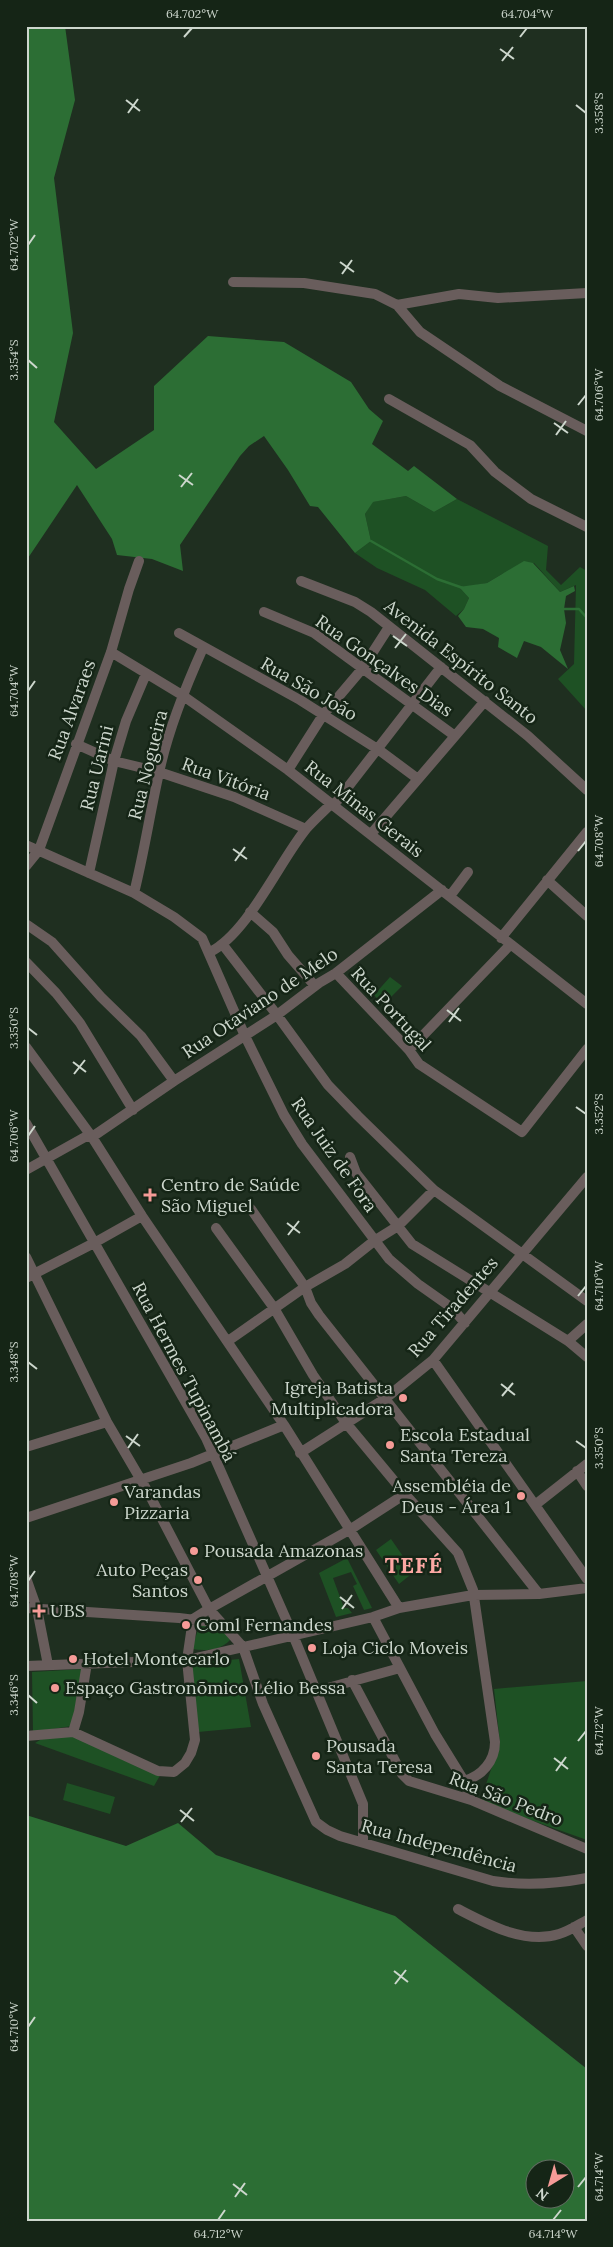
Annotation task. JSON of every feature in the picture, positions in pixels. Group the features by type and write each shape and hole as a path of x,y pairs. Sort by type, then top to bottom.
{"street":[{"path":"233,282 312,285 375,294 398,305 420,332 492,381 587,431"},
{"path":"398,305 459,294 498,298 587,293"},
{"path":"389,399 470,445 495,472 531,500 587,528"},
{"name":"Rua Alvaraes","path":"26,866 39,850 76,744 112,652 128,589 139,561"},
{"name":"Avenida Espírito Santo","path":"301,581 362,606 486,701 528,736 587,790"},
{"name":"Rua Gonçalves Dias","path":"264,612 314,633 456,736"},
{"path":"288,770 323,715 362,669 390,627"},
{"name":"Rua São João","path":"179,634 323,715 379,750 418,779"},
{"name":"Rua Nogueira","path":"134,893 146,848 159,772 182,695 203,648"},
{"name":"Rua Minas Gerais","path":"112,652 182,695 288,770 587,1004"},
{"path":"210,952 223,946 250,912 306,829 333,805 379,750 442,667"},
{"name":"Rua Uarini","path":"89,873 114,761 126,721 146,674"},
{"path":"371,834 486,701"},
{"name":"Rua Vitória","path":"76,744 114,761 159,772 234,796 306,829"},
{"path":"501,938 585,837"},
{"name":"Rua Juiz de Fora","path":"26,845 134,893 174,917 202,938 210,952 245,1036 278,1102 302,1144 389,1259 418,1284 452,1308 465,1323"},
{"name":"Rua Otaviano de Melo","path":"26,1170 85,1137 92,1137 174,1081 277,1015 446,893 468,872"},
{"path":"548,880 587,916"},
{"path":"250,912 273,932 288,955 315,986"},
{"path":"26,924 52,942 102,997 141,1036 174,1081"},
{"path":"409,1050 510,945"},
{"path":"223,946 328,1085 434,1190 587,1301"},
{"path":"26,962 56,993 80,1023 133,1110"},
{"name":"Rua Portugal","path":"336,973 409,1050 419,1064 522,1132 587,1049"},
{"path":"26,1047 92,1137 142,1216 284,1425 399,1608"},
{"name":"Rua Hermes Tupinambá","path":"26,1124 47,1157 94,1244 206,1438 268,1576 363,1804 363,1842"},
{"path":"350,1157 356,1173 412,1244 568,1341 587,1356"},
{"name":"Rua Tiradentes","path":"300,1453 386,1398 433,1360 587,1176"},
{"path":"228,1341 305,1287 345,1264 374,1241 398,1226 434,1190"},
{"path":"250,1209 305,1287 311,1303 319,1315 539,1594"},
{"path":"30,1276 94,1244 142,1216"},
{"path":"216,1228 274,1308 313,1375 346,1423 405,1494 458,1553 468,1575 473,1594 495,1749 486,1767 476,1776 464,1782"},
{"path":"26,1257 30,1276 209,1609 220,1624 243,1648"},
{"path":"568,1341 587,1324"},
{"path":"433,1360 587,1579"},
{"path":"26,1447 107,1422"},
{"path":"26,1518 141,1480 284,1425"},
{"path":"534,1505 587,1464"},
{"path":"577,1471 587,1486"},
{"path":"28,1736 73,1732 158,1771 174,1772 185,1763 192,1753 195,1740 187,1660 193,1620 209,1609 351,1529 405,1494"},
{"path":"26,1578 37,1609 48,1665"},
{"path":"26,1666 187,1660 373,1617 399,1608 473,1594 539,1594 587,1588"},
{"path":"26,1608 193,1620 220,1624"},
{"path":"373,1617 435,1734 464,1782 471,1800"},
{"name":"Rua Independência","path":"243,1648 263,1704 316,1822 327,1830 340,1836 493,1881 515,1885 540,1885 587,1878"},
{"path":"73,1732 79,1712 87,1663"},
{"path":"317,1691 400,1668"},
{"name":"Rua São Pedro","path":"352,1680 406,1778 412,1783 471,1800 587,1849"},
{"path":"458,1909 490,1925 513,1933 558,1934 587,1920"},
{"path":"574,1927 587,1946"}],"shaded area":[{"path":"26,26 65,26 75,100 54,178 73,333 54,422 96,469 154,430 154,386 208,336 284,342 351,382 369,409 383,421 372,444 408,471 414,466 457,499 434,512 406,496 373,502 365,514 371,541 355,553 318,507 310,506 264,436 249,446 240,456 180,545 183,571 152,559 117,555 112,539 77,485 26,561"},
{"path":"406,496 434,512 457,499 548,546 546,570 561,585 580,567 587,571 587,711 558,679 574,664 576,585 560,592 534,563 502,574 487,583 460,588 469,598 464,609 456,616 425,590 377,568 355,553 371,541 365,514 372,502"},
{"path":"524,561 533,563 560,592 574,586 575,591 566,596 564,609 566,623 560,650 568,669 541,647 524,641 517,658 498,647 499,638 483,629 466,627 458,616 469,598 459,587 487,583"},
{"path":"390,977 402,986 383,1005 374,995"},
{"path":"391,1539 414,1572 399,1584 376,1550"},
{"path":"347,1558 372,1608 364,1610 353,1586 357,1584 351,1572 333,1578 344,1608 348,1608 352,1613 336,1617 319,1573"},
{"path":"204,1624 220,1629 229,1635 230,1640 222,1646 212,1649 192,1649 199,1626"},
{"path":"239,1659 251,1727 198,1732 189,1664"},
{"path":"83,1669 72,1726 33,1732 32,1672"},
{"path":"587,1681 587,1840 480,1802 500,1743 494,1689"},
{"path":"72,1735 162,1772 154,1786 35,1743 45,1737"},
{"path":"67,1783 115,1797 110,1814 63,1800"},
{"path":"26,1815 126,1846 178,1823 216,1855 395,1916 587,2069 587,2221 26,2221"}],"waterway":[{"path":"371,541 437,579 463,588"},
{"path":"562,609 579,609 587,618"}],"place":[{"name":"Centro de Saúde São Miguel","path":"150,1195"},
{"name":"Igreja Batista Multiplicadora","path":"403,1398"},
{"name":"Escola Estadual Santa Tereza","path":"390,1445"},
{"name":"Assembléia de Deus - Área 1","path":"521,1496"},
{"name":"Varandas Pizzaria","path":"114,1502"},
{"name":"Pousada Amazonas","path":"194,1551"},
{"name":"Auto Peças Santos","path":"198,1580"},
{"name":"UBS","path":"39,1611"},
{"name":"Coml Fernandes","path":"186,1625"},
{"name":"Loja Ciclo Moveis","path":"312,1648"},
{"name":"Hotel Montecarlo","path":"73,1659"},
{"name":"Espaço Gastronõmico Lélio Bessa","path":"55,1688"},
{"name":"Pousada Santa Teresa","path":"316,1756"}],"district":[{"name":"TEFÉ","path":"414,1565"}]}
